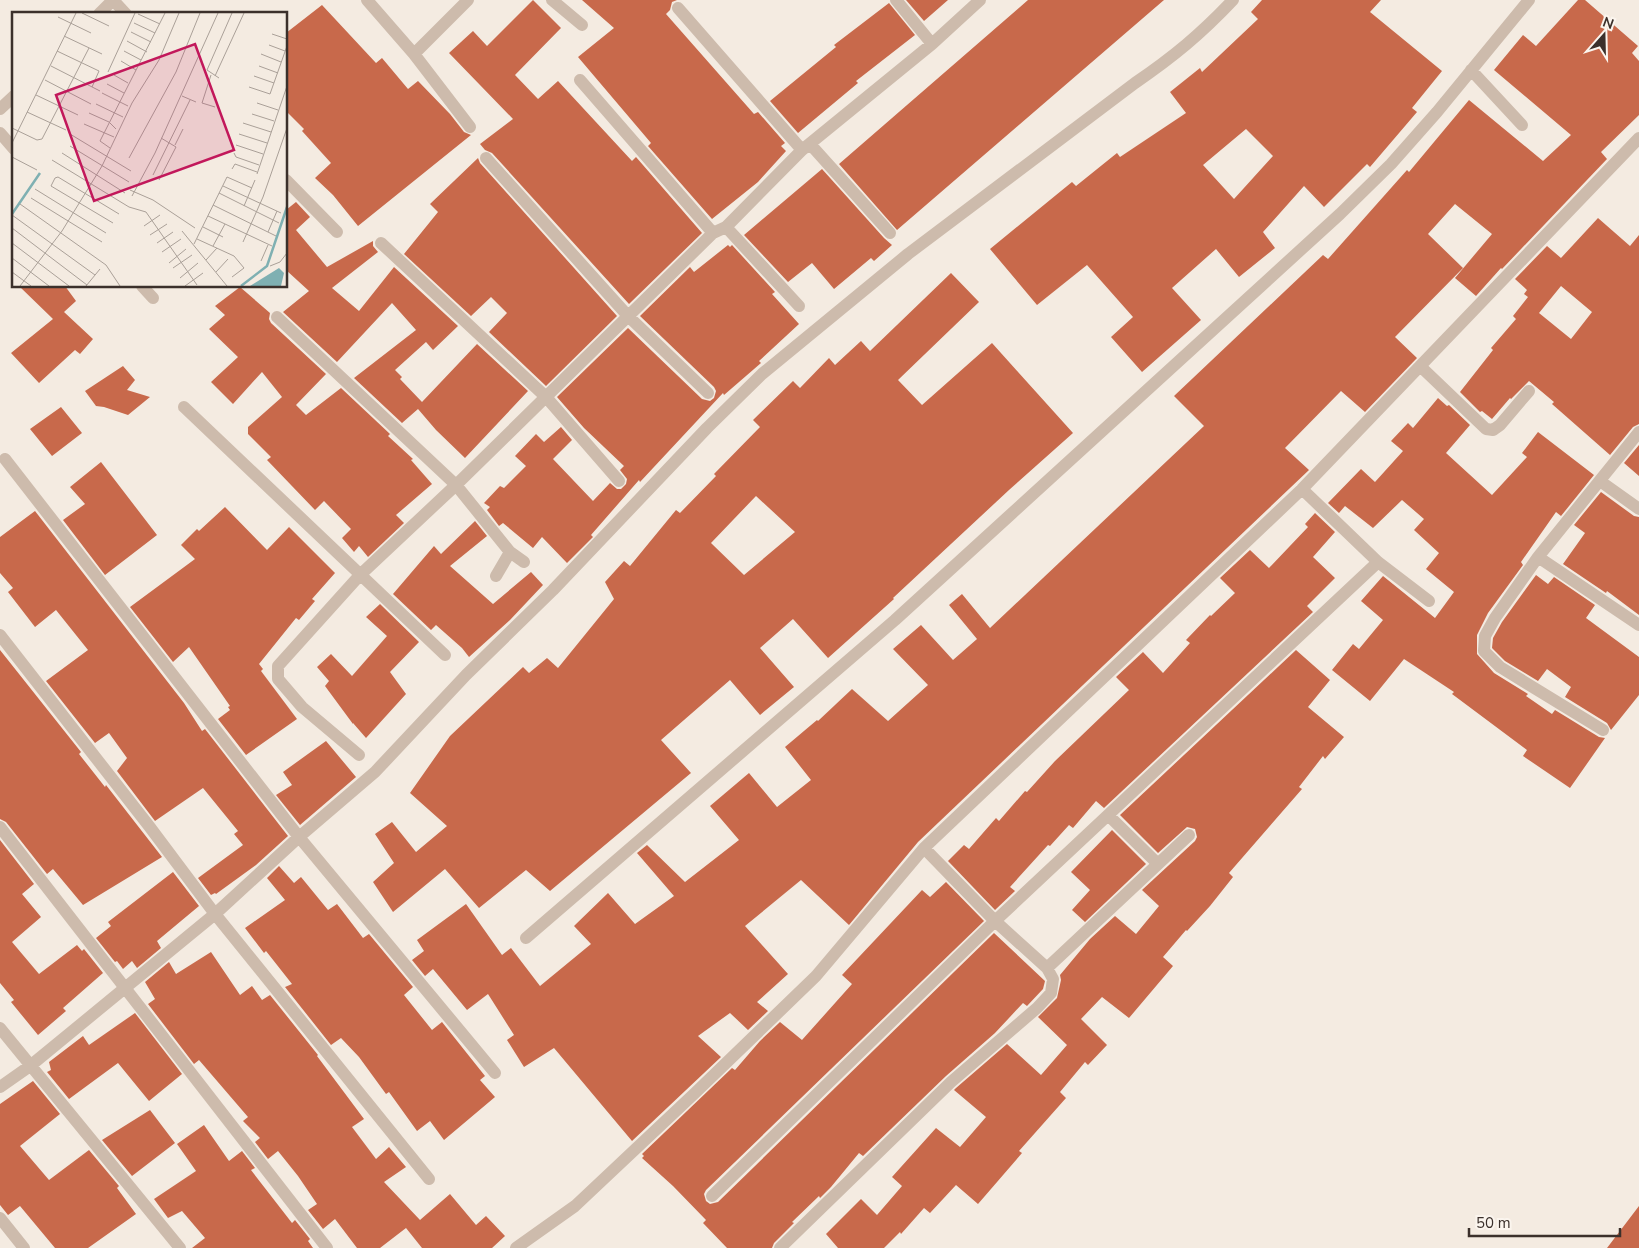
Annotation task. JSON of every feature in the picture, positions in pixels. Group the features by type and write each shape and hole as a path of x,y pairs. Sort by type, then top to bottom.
{"street":[{"path":"101,12 113,0 124,12"},
{"path":"367,0 414,54 470,127"},
{"path":"414,54 468,0"},
{"path":"552,0 582,25"},
{"path":"896,0 932,44"},
{"path":"359,755 302,707 278,679 278,666 360,575 456,485 713,233 726,227 806,147 932,44 980,0"},
{"path":"0,1087 30,1066 215,914 299,837 375,772 466,675 553,590 762,374 908,254 1135,83 1173,57 1205,29 1233,0"},
{"path":"526,938 895,620 1340,214 1391,164 1437,112 1529,0"},
{"path":"678,8 806,147 890,233"},
{"path":"1471,70 1522,125"},
{"path":"580,80 713,233"},
{"path":"0,109 12,98"},
{"path":"0,133 12,147"},
{"path":"516,1248 575,1206 696,1093 816,976 924,848 1302,489 1639,138"},
{"path":"486,158 628,316 708,393"},
{"path":"288,182 337,232"},
{"path":"726,227 798,306"},
{"path":"381,243 546,397 620,481"},
{"path":"144,288 153,298"},
{"path":"277,317 456,485 510,552 524,562"},
{"path":"1420,366 1486,429 1493,430 1500,425 1529,391"},
{"path":"184,407 445,655"},
{"path":"1603,730 1500,667 1484,651 1484,636 1538,557 1639,432"},
{"path":"5,459 299,837 495,1073"},
{"path":"1600,481 1639,509"},
{"path":"1302,489 1378,562 1429,601"},
{"path":"496,576 510,552"},
{"path":"1538,557 1639,625"},
{"path":"712,1196 995,921 1378,562"},
{"path":"0,635 215,914 429,1179"},
{"path":"1108,815 1158,864"},
{"path":"0,827 327,1248"},
{"path":"1047,968 1189,835"},
{"path":"780,1248 951,1082 1037,1008 1051,993 1053,979 1047,968 995,921 924,848"},
{"path":"0,1028 180,1248"},
{"path":"0,1218 24,1248"}],"building":[{"path":"533,0 561,28 515,75 538,99 558,81 632,161 636,157 702,233 629,304 492,153 485,150 480,144 513,119 449,53 473,31 487,46"},
{"path":"582,0 677,0 672,2 670,10 666,14 754,114 758,112 785,143 781,146 786,151 758,182 712,219 648,146 651,143 578,57 614,28"},
{"path":"906,0 948,0 924,21"},
{"path":"1028,0 1164,0 897,230 839,164"},
{"path":"1262,0 1381,0 1370,12 1442,71 1412,108 1417,112 1370,167 1367,164 1324,207 1304,186 1263,232 1275,248 1239,277 1216,249 1172,288 1201,320 1142,372 1111,337 1133,317 1087,265 1037,305 990,249 1072,182 1076,186 1117,153 1120,157 1186,113 1170,92 1200,68 1202,72 1258,19 1251,12","holes":["1246,129 1273,156 1234,199 1203,165"]},
{"path":"1578,0 1585,0 1638,46 1632,53 1639,61 1639,115 1601,152 1607,159 1476,296 1455,278 1492,234 1455,204 1428,234 1463,268 1395,337 1417,358 1365,412 1341,391 1285,448 1309,470 918,842 849,925 801,880 745,926 788,974 757,1002 768,1011 748,1030 730,1013 698,1036 721,1057 632,1141 554,1048 524,1067 507,1040 514,1035 488,994 467,1010 433,969 425,976 412,960 424,951 417,940 466,904 502,955 511,948 540,986 591,944 574,926 608,893 635,924 674,896 637,853 647,845 685,882 739,840 710,806 749,773 777,807 811,780 785,747 818,721 852,689 888,721 928,685 893,649 921,625 953,660 977,639 949,605 962,594 990,628 1204,426 1174,396 1323,255 1328,259 1407,170 1409,172 1469,100 1543,161 1571,135 1494,70 1523,35 1536,46"},
{"path":"889,3 915,35 856,81 858,83 798,133 770,101 836,47 834,45"},
{"path":"322,5 376,63 382,58 408,89 418,81 450,114 464,132 471,135 358,226 333,195 315,178 331,163 302,131 304,129 288,113 288,31"},
{"path":"478,158 480,163 617,316 546,386 489,332 507,313 491,297 471,316 404,254 438,212 430,204"},
{"path":"822,169 892,245 874,261 871,258 834,289 812,263 788,282 744,235"},
{"path":"296,202 310,217 296,230 327,267 373,241 373,246 378,252 332,288 359,311 394,267 458,326 433,350 426,342 395,370 402,377 400,379 422,402 477,344 528,391 465,458 436,430 418,409 402,423 354,378 416,330 392,303 337,362 283,312 309,291 288,272 288,208"},
{"path":"1598,218 1630,246 1639,235 1639,424 1633,427 1610,455 1529,381 1510,398 1492,419 1482,411 1480,412 1460,392 1493,350 1491,348 1516,319 1513,316 1528,297 1524,294 1527,290 1515,279 1547,246 1561,258","holes":["1561,286 1592,312 1571,339 1539,313"]},
{"path":"728,245 730,247 732,245 775,292 772,294 799,324 759,361 761,363 724,395 723,393 640,482 639,480 591,535 593,537 567,563 542,537 533,548 503,523 499,526 487,510 490,507 484,503 500,486 504,488 526,466 515,456 536,434 544,442 561,427 572,440 553,459 593,501 610,483 617,489 621,489 626,484 627,479 620,470 624,466 584,428 557,397 628,328 702,399 710,401 714,398 716,391 714,387 640,316 690,267 694,272"},
{"path":"951,273 979,302 898,380 922,405 992,343 1073,433 828,658 793,619 760,648 794,687 760,715 730,680 661,740 691,773 550,891 526,870 479,908 445,869 393,912 373,882 394,863 375,834 392,822 416,852 447,826 410,793 450,736 523,667 529,673 547,658 558,668 614,599 605,582 624,561 630,566 676,510 680,513 716,476 714,474 760,427 753,420 793,381 800,388 829,358 835,365 861,341 870,351","holes":["756,496 795,532 744,575 711,543"]},
{"path":"21,288 66,288 76,301 64,312 93,339 80,354 75,350 39,383 11,353 53,319"},
{"path":"241,288 270,313 269,319 271,323 326,374 296,405 306,415 341,388 390,434 388,436 413,459 411,460 432,484 396,515 404,523 368,557 359,546 354,552 342,538 351,529 324,501 315,510 267,460 271,457 248,434 248,427 282,397 262,372 233,404 211,382 238,357 209,329 225,315 215,306"},
{"path":"123,366 135,380 127,390 150,397 128,415 96,406 85,391"},
{"path":"1438,398 1447,406 1449,405 1470,425 1446,453 1492,495 1527,457 1522,453 1538,432 1594,475 1561,516 1556,512 1521,562 1523,565 1488,613 1477,635 1477,654 1494,673 1528,694 1526,696 1552,714 1555,710 1599,737 1605,738 1570,788 1523,756 1527,750 1452,694 1454,692 1404,659 1370,701 1332,670 1353,644 1359,649 1383,620 1361,601 1383,576 1435,618 1454,592 1426,569 1439,553 1414,530 1424,519 1402,500 1373,528 1345,506 1339,513 1328,503 1361,469 1375,482 1403,451 1391,441 1408,423 1413,428"},
{"path":"61,407 82,433 52,456 30,429"},
{"path":"1639,445 1639,476 1624,463"},
{"path":"101,462 157,535 105,575 63,520 85,504 70,487"},
{"path":"1601,492 1634,516 1639,517 1639,615 1607,591 1606,593 1563,564 1585,533 1574,525"},
{"path":"225,507 267,550 289,527 335,573 312,599 315,601 299,620 296,618 259,664 263,669 261,671 297,719 246,755 218,719 230,710 228,707 230,706 189,647 173,662 130,607 195,559 181,545 197,529 199,531"},
{"path":"35,511 184,703 202,731 205,729 288,836 256,865 216,894 211,895 198,878 243,845 234,834 238,831 203,788 155,821 117,771 127,758 109,733 95,743 46,681 88,650 56,610 35,627 8,592 13,588 0,573 0,537"},
{"path":"1315,513 1335,532 1313,557 1335,578 1307,606 1313,612 1104,808 1096,801 1073,828 1069,825 1010,887 1015,891 995,910 948,861 964,845 969,849 996,818 999,821 1025,791 1027,792 1055,761 1129,690 1116,677 1143,652 1163,673 1190,643 1186,640 1235,593 1220,578 1250,550 1269,568 1308,527 1305,524"},
{"path":"475,521 487,536 450,566 493,604 531,572 543,585 510,620 469,657 462,648 436,625 431,630 393,594 434,546 441,554"},
{"path":"1536,575 1548,584 1554,577 1595,605 1586,618 1639,657 1639,695 1611,730 1607,723 1565,697 1571,687 1547,669 1538,681 1505,661 1492,648 1493,638 1502,622"},
{"path":"380,604 419,642 390,672 406,694 366,738 353,724 325,686 329,681 317,667 331,654 352,676 387,636 366,617"},
{"path":"0,650 81,752 79,754 105,787 106,785 162,857 83,905 53,869 47,874 6,822 0,819"},
{"path":"1296,650 1330,680 1308,707 1344,737 1325,759 1323,756 1299,787 1302,789 1229,873 1233,877 1210,906 1163,957 1173,966 1129,1018 1102,997 1081,1019 1107,1045 1088,1065 1085,1062 1060,1092 1066,1098 1019,1151 1022,1153 978,1204 956,1185 930,1213 924,1208 901,1234 900,1232 884,1248 838,1248 826,1234 861,1199 877,1215 902,1186 892,1177 936,1128 960,1147 986,1117 954,1090 956,1088 1007,1044 1041,1075 1067,1045 1038,1017 1057,998 1061,980 1060,975 1090,939 1115,916 1136,934 1159,906 1142,890 1197,837 1195,829 1187,827 1158,853 1120,815"},
{"path":"326,741 356,777 300,825 276,795 292,785 283,772"},
{"path":"1112,830 1146,864 1085,922 1072,910 1090,890 1071,872"},
{"path":"0,840 34,884 22,894 41,917 12,942 39,974 77,945 82,951 84,949 103,973 63,1008 66,1011 38,1035 11,1002 14,1000 0,983"},
{"path":"279,866 294,883 301,877 328,910 337,904 363,938 369,934 413,987 404,995 432,1030 442,1022 485,1076 480,1080 495,1097 444,1140 430,1121 417,1131 389,1092 386,1094 359,1057 341,1038 331,1045 285,987 292,984 266,951 264,953 245,928 285,900 267,878"},
{"path":"173,872 199,906 157,941 161,948 137,968 132,961 123,969 96,938 111,926 108,922"},
{"path":"946,882 984,921 706,1190 704,1194 706,1201 710,1204 718,1202 994,933 1045,981 1043,989 1027,1006 1023,1003 995,1033 946,1076 863,1156 859,1153 831,1187 792,1222 794,1223 774,1243 772,1248 727,1248 703,1223 706,1220 642,1158 644,1156 642,1154 732,1068 735,1070 760,1041 780,1022 802,1040 852,984 842,975 922,890 930,897"},
{"path":"211,952 240,995 252,986 262,1000 270,995 318,1055 364,1119 352,1127 376,1159 389,1147 406,1167 384,1182 420,1220 450,1194 476,1225 486,1216 505,1236 492,1248 422,1248 406,1228 380,1248 357,1248 335,1219 323,1229 308,1210 317,1204 298,1176 278,1151 268,1159 255,1142 260,1138 243,1121 248,1117 199,1060 194,1064 148,1004 155,999 145,982 169,962 176,974"},
{"path":"135,1013 182,1074 149,1101 118,1063 69,1099 47,1072 51,1070 49,1062 83,1036 89,1045"},
{"path":"33,1081 60,1114 20,1146 49,1180 89,1150 119,1186 117,1188 136,1214 88,1248 55,1248 20,1206 8,1215 0,1205 0,1104"},
{"path":"150,1110 175,1143 132,1176 102,1140"},
{"path":"204,1125 229,1161 242,1151 255,1168 251,1170 292,1223 295,1220 310,1239 308,1241 313,1248 192,1248 205,1238 182,1211 168,1218 154,1199 196,1171 177,1144"},
{"path":"1639,1206 1639,1248 1607,1248"}]}
